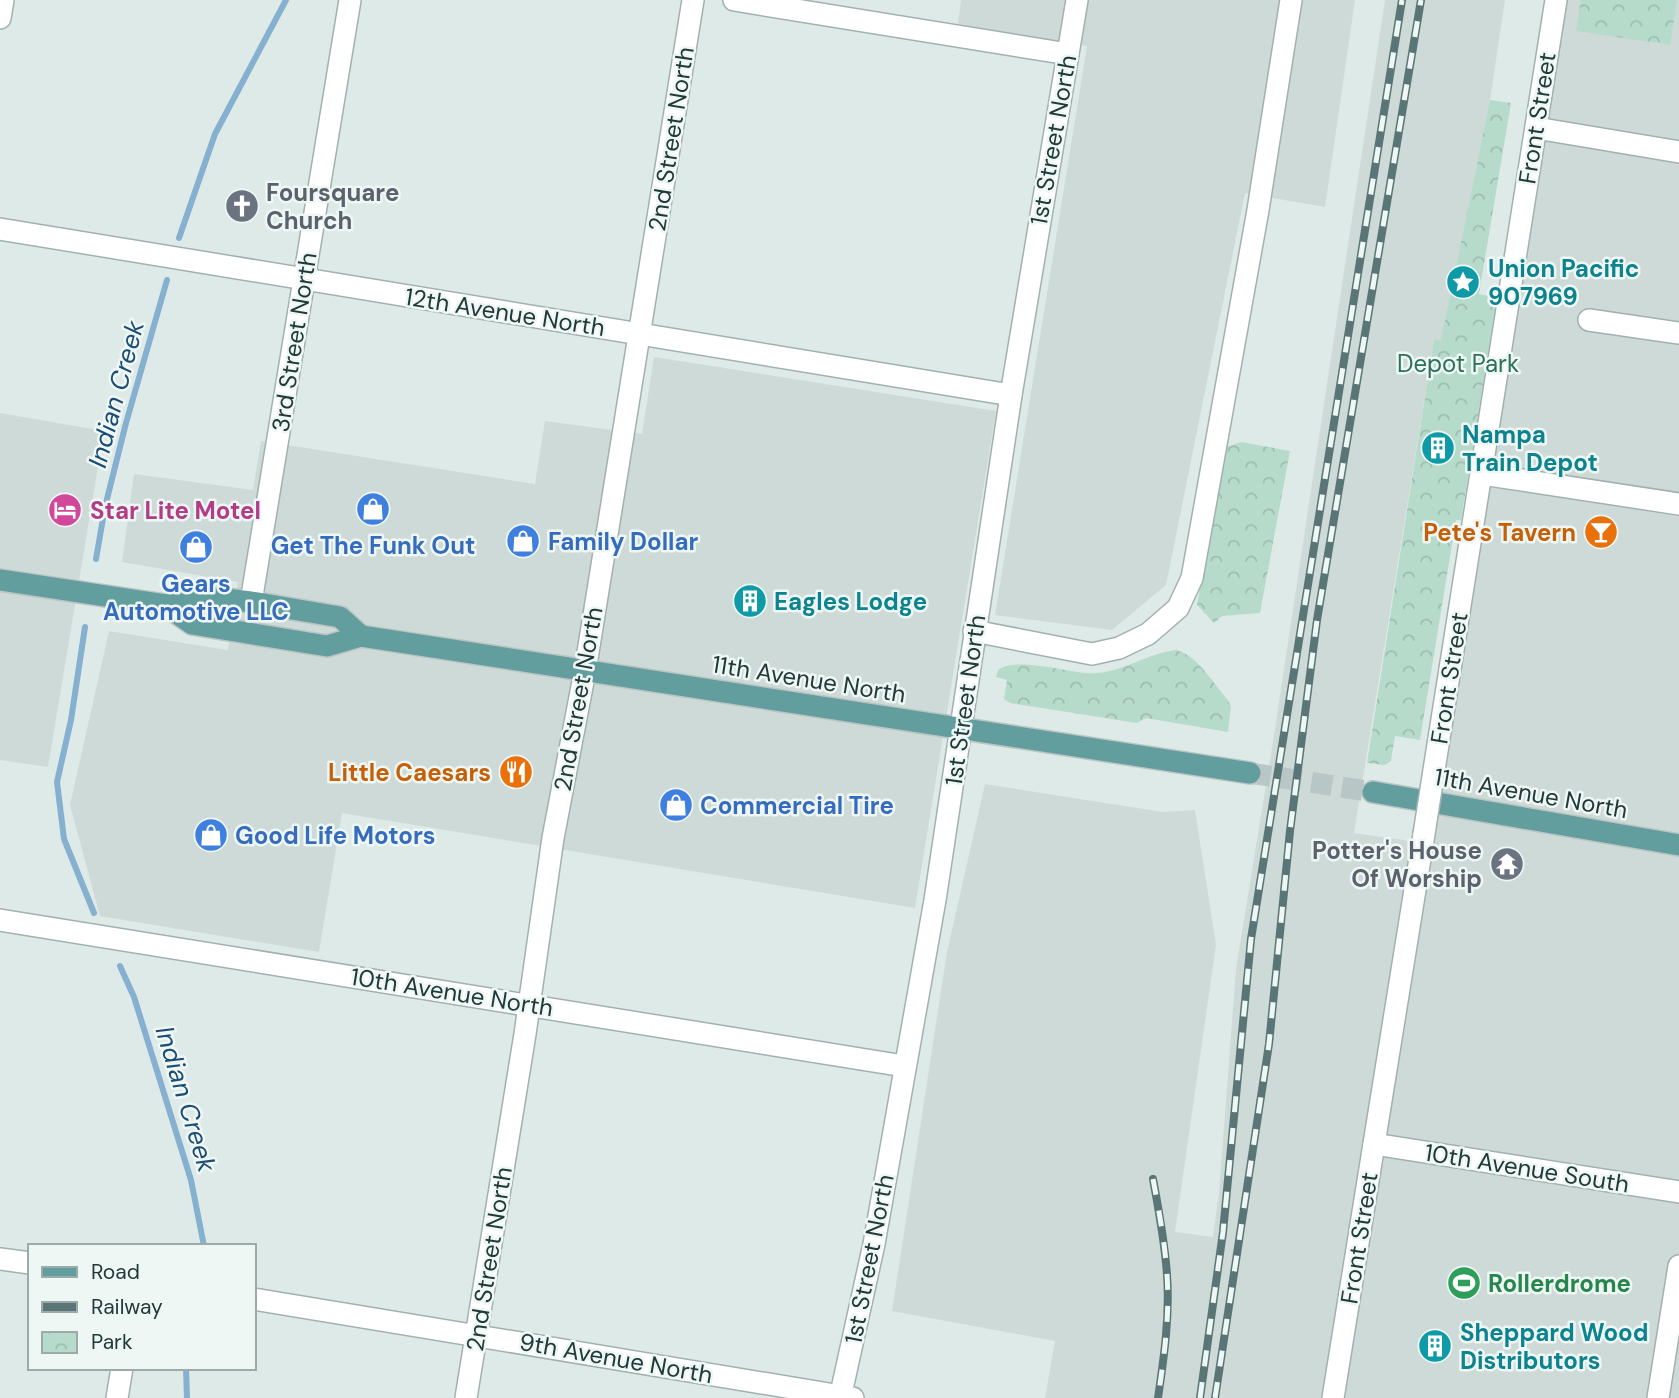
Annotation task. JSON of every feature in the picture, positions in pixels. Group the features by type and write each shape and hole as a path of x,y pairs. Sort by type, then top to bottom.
{"main road":[{"name":"11th Avenue North","path":"0,580 165,605 192,624 327,646 361,636 1250,773"},
{"name":"11th Avenue North","path":"165,605 191,595 251,602 340,617 361,636"},
{"name":"11th Avenue North","path":"1373,792 1679,845"}],"street":[{"path":"0,18 3,0"},
{"name":"3rd Street North","path":"251,602 351,0"},
{"name":"2nd Street North","path":"466,1398 553,838 584,671 693,0"},
{"path":"734,0 1068,54"},
{"name":"1st Street North","path":"845,1397 935,900 1011,396 1076,0"},
{"path":"975,631 1092,654 1119,648 1148,634 1178,608 1192,578 1258,210 1291,0"},
{"name":"Front Street","path":"1333,1398 1556,0"},
{"path":"1536,128 1679,152"},
{"name":"12th Avenue North","path":"0,229 1011,396"},
{"path":"1589,320 1679,333"},
{"path":"1482,474 1679,504"},
{"name":"10th Avenue North","path":"0,920 904,1066"},
{"name":"10th Avenue South","path":"1374,1144 1679,1192"},
{"path":"0,1259 28,1263"},
{"path":"1658,1398 1679,1266"},
{"name":"9th Avenue North","path":"256,1299 845,1397"},
{"path":"117,1398 122,1370"}],"shaded area":[{"path":"961,0 1355,0 1325,207 1245,193 1166,585 1112,630 995,615 1087,46 958,24"},
{"path":"1385,0 1505,0 1490,100 1441,341 1434,340 1354,833 1411,841 1338,1303 1565,0 1679,0 1679,1398 1045,1398 1055,1341 892,1311 947,952 985,784 1163,812 1195,810 1216,945 1175,1232 1213,1237 1219,1193 1236,969"},
{"path":"654,357 996,411 915,908 342,813 319,952 100,916 70,805 109,631 228,650 238,582 122,562 134,474 253,490 261,441 535,484 545,421 642,434"},
{"path":"0,413 104,431 48,767 0,760"}],"green space":[{"path":"1581,0 1677,0 1670,45 1576,31"},
{"name":"Depot Park","path":"1490,100 1511,103 1479,294 1497,298 1461,520 1456,520 1420,740 1395,736 1391,761 1385,765 1367,763 1434,340 1441,340"},
{"path":"1242,442 1290,451 1260,613 1222,616 1214,623 1197,605 1226,447"},
{"path":"1176,650 1198,663 1227,699 1231,706 1228,732 1146,718 1137,723 1010,703 1004,699 1007,680 996,677 998,670 1015,665 1097,673"}],"waterway":[{"name":"Indian Creek","path":"179,238 215,134 286,0"},
{"name":"Indian Creek","path":"96,559 105,507 126,423 167,280"},
{"name":"Indian Creek","path":"85,627 71,720 57,782 64,839 94,913"},
{"name":"Indian Creek","path":"120,966 134,997 191,1180 204,1244"},
{"name":"Indian Creek","path":"186,1370 187,1398"}],"tunnel":[{"path":"1250,773 1373,792"}],"railway":[{"path":"1200,1398 1223,1232 1251,939 1402,0"},
{"path":"1215,1398 1269,1044 1290,831 1317,620 1421,0"},
{"path":"1153,1179 1168,1290 1166,1336 1158,1398"}],"place":[{"name":"Foursquare Church","path":"242,206"},
{"name":"Union Pacific 907969","path":"1463,282"},
{"name":"Nampa Train Depot","path":"1438,448"},
{"name":"Get The Funk Out","path":"373,509"},
{"name":"Star Lite Motel","path":"65,510"},
{"name":"Pete's Tavern","path":"1601,532"},
{"name":"Family Dollar","path":"523,541"},
{"name":"Gears Automotive LLC","path":"196,547"},
{"name":"Eagles Lodge","path":"750,601"},
{"name":"Little Caesars","path":"516,772"},
{"name":"Commercial Tire","path":"676,805"},
{"name":"Good Life Motors","path":"211,835"},
{"name":"Potter's House Of Worship","path":"1507,864"},
{"name":"Rollerdrome","path":"1464,1283"},
{"name":"Sheppard Wood Distributors","path":"1435,1346"}]}
